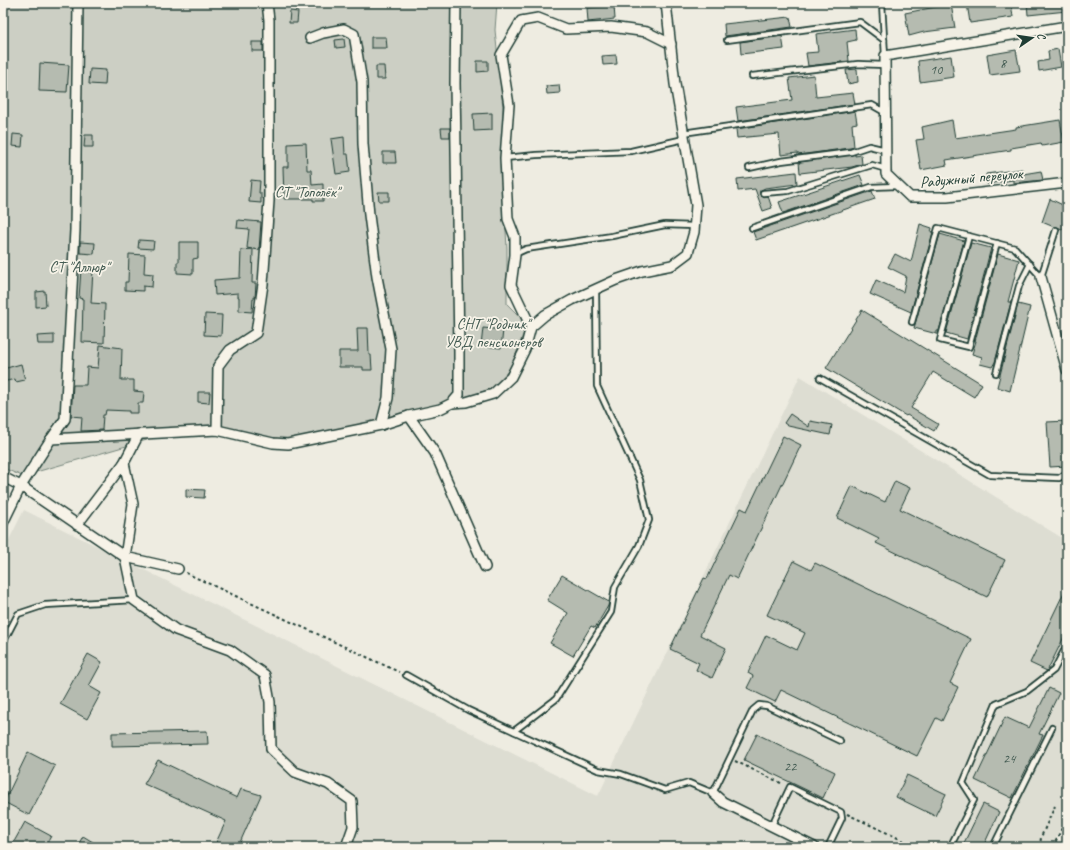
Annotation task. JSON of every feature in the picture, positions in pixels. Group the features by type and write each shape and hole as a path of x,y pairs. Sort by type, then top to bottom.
{"street":[{"path":"3,523 21,486 65,419 75,230 78,3"},
{"path":"217,430 218,366 230,350 256,333 263,284 269,201 268,3"},
{"path":"51,439 217,430 273,443 288,444 381,425 409,416 440,409 452,403 459,396 455,83 456,3"},
{"path":"452,403 466,402 493,394 511,377 525,349 532,327 545,314 616,280 642,271 672,265 688,253 694,226 696,205 675,84 666,3"},
{"path":"532,327 511,286 515,255 514,237 508,219 505,158 509,105 501,55 521,21 538,18 566,29 611,27 647,32 671,44"},
{"path":"886,169 885,60 1067,26"},
{"path":"310,38 323,33 344,29 354,34 362,82 363,144 369,215 391,349 388,398 381,425"},
{"name":"Радужный переулок","path":"886,169 886,174 910,198 947,197 1067,183"},
{"path":"1041,277 1067,370"},
{"path":"409,416 435,453 485,567"},
{"path":"77,525 124,463 139,434"},
{"path":"124,463 133,504 125,557 134,600 176,630 230,650 265,675 270,702 271,749 295,772 328,784 352,802 353,827 346,847"},
{"path":"3,477 21,486 125,557 178,569"},
{"path":"713,793 723,802 814,847"}],"lane":[{"path":"752,76 885,60 882,3"},
{"path":"727,40 860,22 884,40"},
{"path":"505,158 536,155 630,151 684,136 872,105 886,113"},
{"path":"749,168 781,161 851,152 868,146 886,150"},
{"path":"763,193 788,191 872,165 886,169"},
{"path":"752,228 870,187 899,186"},
{"path":"515,255 526,249 612,236 665,225 694,226"},
{"path":"912,322 938,228 1016,248 1041,277"},
{"path":"1041,277 1056,230"},
{"path":"969,236 940,340 969,347 997,243"},
{"path":"996,373 1019,286 1030,264"},
{"path":"514,731 556,699 611,612 615,587 639,546 649,520 640,480 598,386 596,289"},
{"path":"820,378 990,475 1059,478 1067,473"},
{"path":"3,643 18,614 45,605 134,600"},
{"path":"950,847 974,800 963,783 996,704 1027,690 1054,670 1067,645"},
{"path":"406,675 468,710 598,770 621,774 665,790 689,783 713,793 753,710 759,705 766,706 840,741"},
{"path":"993,847 1052,728"},
{"path":"771,827 790,787 840,812 842,818 828,847"}],"path":[{"path":"178,569 406,675"},
{"path":"729,758 790,787"},
{"path":"1040,847 1042,837 1055,806"},
{"path":"840,812 850,814 917,847"},
{"path":"1053,847 1062,828"}],"shaded area":[{"path":"800,376 1067,541 1067,815 1052,847 3,847 3,552 24,510 598,796"}],"green space":[{"name":"СТ \"Тополёк\"","path":"3,3 497,3 495,30 503,108 502,163 507,248 507,304 521,318 524,332 511,368 492,388 464,399 379,421 299,439 277,441 225,427 208,426 148,430 147,440 22,476 3,468"}],"building":[{"path":"967,3 1011,3 1013,17 970,23"},
{"path":"1027,3 1067,3 1067,11 1028,15"},
{"path":"951,4 955,28 924,32 909,36 905,13"},
{"path":"614,6 615,19 588,22 587,8"},
{"path":"290,11 298,12 297,23 289,23"},
{"path":"790,17 792,27 725,36 724,24"},
{"path":"855,29 856,40 847,42 849,61 808,66 806,53 818,52 816,34"},
{"path":"782,36 784,49 741,54 740,42"},
{"path":"371,37 386,37 387,48 371,48"},
{"path":"344,39 345,47 336,48 335,40"},
{"path":"252,42 263,42 263,51 252,51"},
{"path":"1058,49 1061,67 1039,71 1038,62 1049,60 1048,51"},
{"path":"1016,50 1020,71 990,75 987,55"},
{"path":"616,55 617,64 603,65 602,56"},
{"path":"951,56 954,77 920,82 918,61"},
{"path":"477,61 488,61 488,71 477,72"},
{"path":"40,63 69,65 67,92 39,91"},
{"path":"376,66 384,66 385,79 376,79"},
{"path":"90,69 106,70 105,85 89,84"},
{"path":"857,69 858,82 848,84 846,70"},
{"path":"814,75 816,97 853,93 855,104 738,121 736,107 792,100 789,78"},
{"path":"559,85 560,93 547,94 546,86"},
{"path":"855,111 857,123 852,124 854,147 850,148 798,155 798,153 781,155 779,134 737,138 736,129"},
{"path":"492,113 492,130 474,131 473,114"},
{"path":"952,120 955,138 1016,129 1016,127 1060,120 1064,142 1042,146 1041,143 1011,148 1011,150 946,160 947,165 921,170 916,140 924,139 922,127"},
{"path":"441,128 450,128 450,137 442,137"},
{"path":"13,134 23,135 22,147 12,146"},
{"path":"85,135 93,135 93,147 84,147"},
{"path":"344,137 345,154 348,154 350,172 336,174 331,139"},
{"path":"306,143 307,170 311,170 312,185 323,184 323,201 313,201 313,199 284,199 283,167 288,167 288,144"},
{"path":"383,152 395,152 396,163 383,163"},
{"path":"855,154 855,156 861,155 862,164 852,167 800,173 799,162"},
{"path":"1022,169 1023,174 1041,171 1043,180 1013,183 1013,180 987,184 986,174"},
{"path":"796,172 797,184 765,188 761,190 760,195 762,197 768,196 772,208 763,211 755,189 738,191 737,179"},
{"path":"860,175 864,185 783,213 779,202"},
{"path":"251,180 260,181 259,193 261,193 261,203 249,202"},
{"path":"872,191 875,199 756,240 753,232"},
{"path":"378,192 389,192 389,201 379,201"},
{"path":"1050,199 1067,207 1067,231 1042,222"},
{"path":"238,220 261,222 259,250 253,249 252,283 256,283 252,312 239,311 238,293 215,295 214,280 240,278 241,250 252,249 247,248 249,229 237,228"},
{"path":"920,224 932,228 931,232 933,232 911,312 870,294 876,280 903,292 906,276 888,267 895,254 911,262"},
{"path":"940,234 964,241 937,334 914,328"},
{"path":"139,240 154,241 153,249 138,248"},
{"path":"80,242 95,243 94,254 80,253"},
{"path":"179,242 198,242 198,258 193,259 193,274 177,273 177,262 179,262"},
{"path":"971,243 991,248 967,339 946,333"},
{"path":"129,254 145,255 144,273 153,274 152,287 143,286 143,291 125,290 125,282 128,282"},
{"path":"998,254 1019,260 1008,302 1011,302 995,362 992,367 980,364 982,357 972,354"},
{"path":"81,269 93,270 91,303 105,304 104,343 82,342 83,299 79,298"},
{"path":"45,291 46,306 36,307 36,292"},
{"path":"1018,304 1030,307 1010,391 997,387"},
{"path":"862,310 982,384 974,397 933,372 911,408 938,424 934,431 826,368"},
{"path":"205,314 222,315 221,336 204,335"},
{"path":"357,328 368,328 369,355 371,355 372,370 363,370 363,367 339,367 339,351 358,351"},
{"path":"483,328 503,330 501,348 481,346"},
{"path":"54,335 54,344 38,344 37,336"},
{"path":"100,345 122,348 121,380 134,380 134,391 144,392 143,403 138,403 138,413 106,410 105,415 103,415 102,430 81,431 82,417 71,416 73,385 86,385 87,367 98,368"},
{"path":"21,364 25,380 16,382 15,379 3,382 3,369"},
{"path":"198,392 210,392 209,403 198,402"},
{"path":"790,414 809,427 810,421 832,425 830,435 788,426 784,423"},
{"path":"1067,421 1067,466 1050,467 1047,422"},
{"path":"783,436 801,445 737,579 729,575 700,635 726,648 712,678 696,670 699,663 670,649 704,578 707,579 741,508 747,511"},
{"path":"895,481 910,488 900,509 1005,560 987,597 876,543 879,539 837,518 852,486 885,502"},
{"path":"186,489 205,490 204,498 186,497"},
{"path":"793,561 811,570 815,563 971,639 950,683 958,687 942,721 936,718 917,756 781,690 775,702 747,688 753,676 748,673 766,635 797,650 805,633 767,615"},
{"path":"562,575 609,602 595,628 591,626 573,656 550,643 568,613 547,600"},
{"path":"1067,586 1067,631 1047,671 1030,663"},
{"path":"88,654 102,662 89,686 101,693 87,719 60,704"},
{"path":"1049,688 1059,693 1039,734 1043,735 1012,798 975,780 1005,717 1029,728"},
{"path":"207,731 208,744 112,746 112,733"},
{"path":"757,734 835,772 823,798 744,760"},
{"path":"28,752 55,766 29,815 4,802"},
{"path":"158,760 237,798 241,789 261,795 238,847 214,847 226,821 144,784"},
{"path":"907,775 946,794 935,816 896,797"},
{"path":"983,804 999,812 983,847 962,847"},
{"path":"25,822 51,836 45,847 11,847"},
{"path":"83,836 101,847 77,847"}],"park label":[{"name":"СТ \"Аллюр\"","path":"79,266"},
{"name":"СНТ \"Родник\" УВД пенсионеров","path":"493,332"}]}
